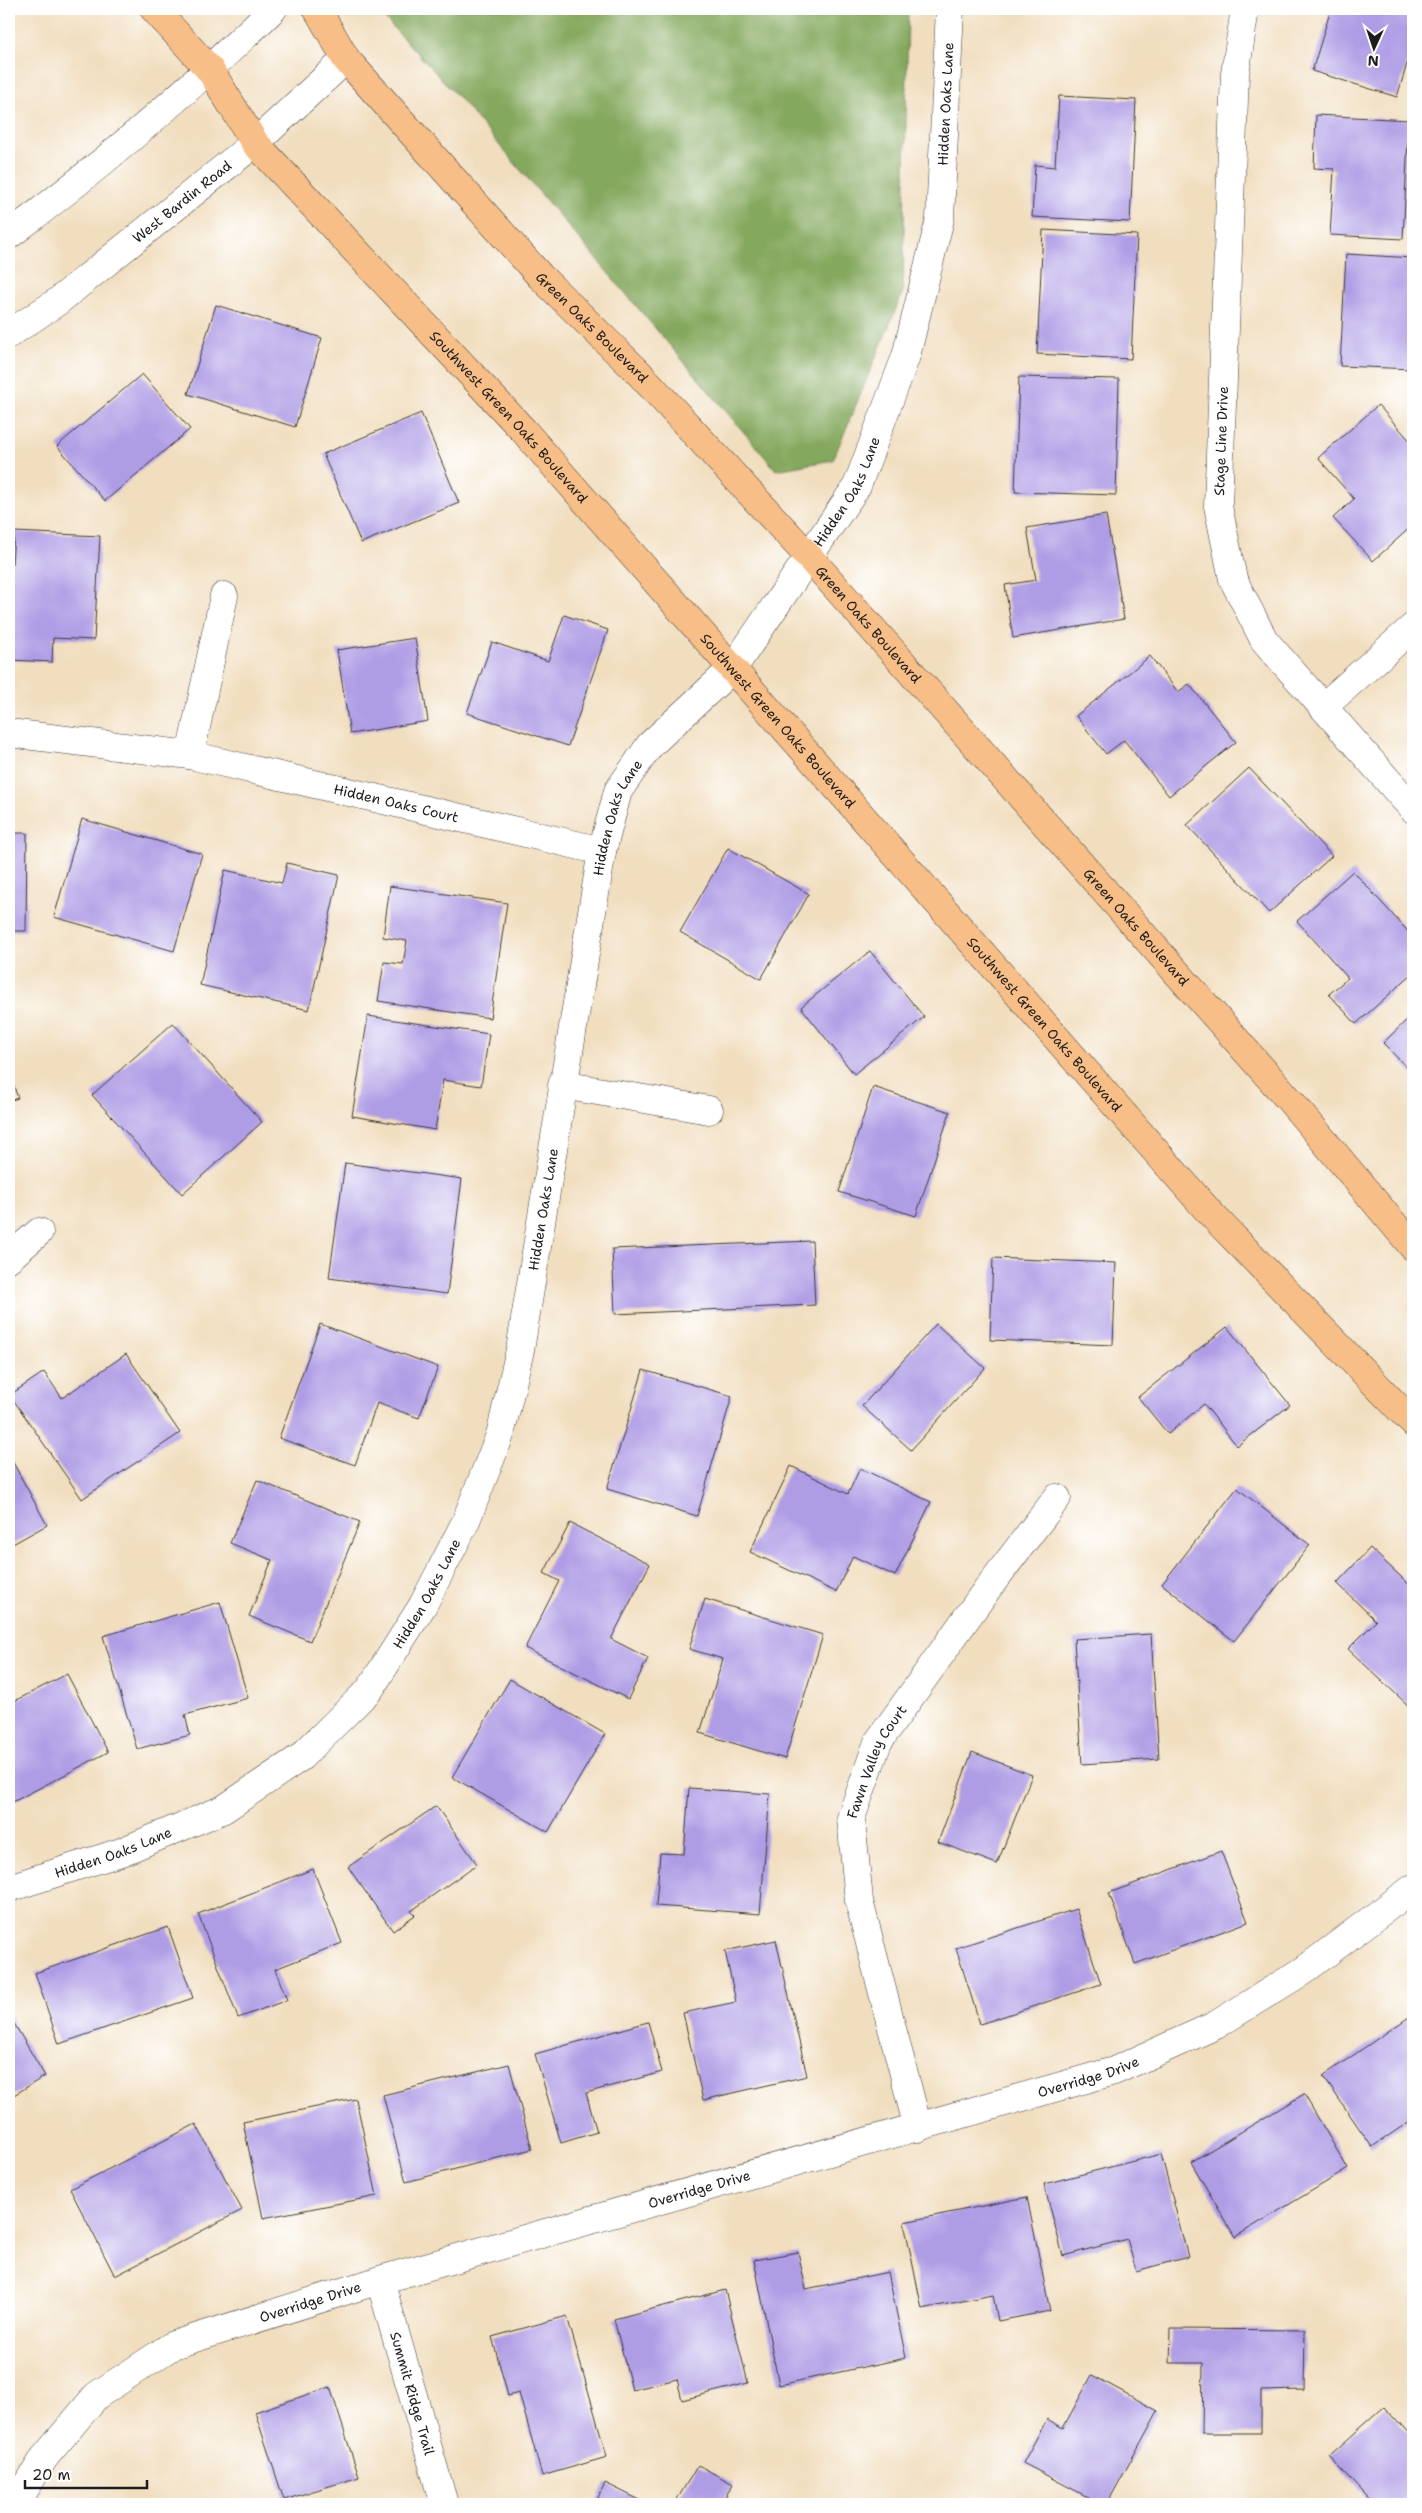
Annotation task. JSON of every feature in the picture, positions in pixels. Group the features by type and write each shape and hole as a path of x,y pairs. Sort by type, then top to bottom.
{"main road":[{"name":"Southwest Green Oaks Boulevard","path":"154,9 210,70 255,143 523,430 1210,1213 1413,1423"},
{"name":"Green Oaks Boulevard","path":"317,9 346,59 540,276 639,373 809,557 1293,1104 1413,1247"}],"street":[{"path":"9,235 76,185 210,70 272,9"},
{"name":"Hidden Oaks Lane","path":"9,1888 121,1852 224,1809 301,1757 370,1689 427,1597 464,1523 500,1435 520,1350 602,850 618,791 650,745 733,668 857,486 906,356 940,219 950,9"},
{"name":"Stage Line Drive","path":"1245,9 1236,74 1218,506 1233,579 1264,640 1413,809"},
{"name":"West Bardin Road","path":"9,334 57,302 255,143 346,59"},
{"path":"190,755 224,596"},
{"path":"1323,707 1413,626"},
{"name":"Hidden Oaks Court","path":"9,733 190,755 602,850"},
{"path":"562,1085 709,1110"},
{"path":"9,1258 39,1232"},
{"name":"Fawn Valley Court","path":"918,2128 859,1901 851,1818 878,1742 988,1588 1057,1498"},
{"name":"Overridge Drive","path":"16,2504 44,2458 96,2396 173,2345 380,2280 1114,2071 1216,2025 1303,1971 1412,1890"},
{"name":"Summit Ridge Trail","path":"380,2280 444,2504"}],"green space":[{"path":"376,9 908,9 903,292 833,460 776,470 460,99"}],"building":[{"path":"1331,9 1413,9 1413,44 1397,97 1312,71"},
{"path":"1059,96 1136,100 1130,222 1032,217 1035,165 1055,167"},
{"path":"1316,115 1409,120 1403,239 1330,235 1334,169 1314,168"},
{"path":"1043,230 1137,235 1131,359 1037,354"},
{"path":"1346,254 1413,258 1413,369 1340,366"},
{"path":"216,305 322,338 295,427 188,394"},
{"path":"142,374 190,429 105,501 57,446"},
{"path":"1019,377 1119,379 1116,495 1015,492"},
{"path":"1378,405 1413,444 1413,525 1373,561 1333,518 1354,499 1318,458"},
{"path":"421,413 459,503 361,543 323,454"},
{"path":"1106,515 1124,619 1013,638 1005,585 1036,580 1027,528"},
{"path":"14,532 100,536 94,640 53,638 52,662 9,660 9,564 12,565"},
{"path":"564,615 608,630 568,746 467,713 492,642 548,661"},
{"path":"415,638 428,721 350,734 337,650"},
{"path":"1150,656 1178,692 1189,684 1236,742 1169,796 1124,740 1106,754 1076,716"},
{"path":"1249,768 1332,856 1269,913 1187,825"},
{"path":"82,819 202,854 174,951 54,917"},
{"path":"9,833 27,833 26,931 9,931"},
{"path":"728,848 809,894 761,979 680,932"},
{"path":"287,863 339,875 309,1010 200,985 225,870 282,883"},
{"path":"1353,871 1413,937 1413,973 1356,1024 1329,994 1348,978 1297,921"},
{"path":"390,886 507,903 490,1018 378,1001 384,962 403,964 407,941 383,937"},
{"path":"870,951 924,1017 854,1074 801,1007"},
{"path":"1413,1014 1413,1074 1383,1043"},
{"path":"368,1016 489,1034 481,1086 443,1080 435,1130 352,1116"},
{"path":"173,1023 262,1122 182,1194 92,1095"},
{"path":"9,1072 18,1098 9,1101"},
{"path":"873,1087 950,1112 916,1216 839,1192"},
{"path":"345,1163 462,1179 447,1294 329,1278"},
{"path":"812,1241 815,1305 615,1314 612,1249"},
{"path":"993,1258 1116,1263 1113,1345 990,1340"},
{"path":"320,1324 438,1367 419,1418 377,1403 355,1465 279,1438"},
{"path":"936,1324 985,1368 911,1450 862,1406"},
{"path":"1227,1327 1290,1405 1237,1446 1204,1404 1168,1434 1138,1397"},
{"path":"126,1354 180,1433 82,1499 10,1395 44,1372 62,1398"},
{"path":"643,1370 732,1396 697,1516 607,1489"},
{"path":"9,1455 47,1525 9,1546"},
{"path":"791,1466 848,1494 860,1468 931,1502 895,1576 853,1556 836,1592 750,1552"},
{"path":"257,1480 360,1522 310,1641 249,1616 272,1560 230,1543"},
{"path":"1237,1488 1310,1545 1234,1641 1162,1584"},
{"path":"570,1523 650,1564 611,1639 648,1658 628,1699 525,1648 559,1581 544,1573"},
{"path":"1370,1548 1413,1588 1413,1710 1348,1649 1376,1621 1337,1583"},
{"path":"705,1599 823,1635 785,1759 700,1733 723,1659 689,1649"},
{"path":"220,1602 248,1698 185,1715 190,1735 137,1749 103,1636"},
{"path":"1151,1634 1159,1759 1082,1764 1074,1639"},
{"path":"67,1674 108,1752 9,1804 9,1704"},
{"path":"510,1679 605,1734 548,1832 452,1777"},
{"path":"972,1752 1032,1775 997,1864 938,1842"},
{"path":"689,1788 770,1794 760,1914 656,1906 660,1853 684,1854"},
{"path":"436,1806 477,1864 411,1911 415,1915 393,1931 348,1867"},
{"path":"1221,1851 1248,1922 1135,1964 1109,1893"},
{"path":"313,1869 342,1943 275,1969 287,2000 238,2018 198,1914"},
{"path":"1076,1909 1101,1984 980,2024 956,1948"},
{"path":"168,1927 193,1998 59,2044 35,1973"},
{"path":"776,1940 807,2076 703,2100 683,2013 736,2002 725,1951"},
{"path":"9,2015 45,2076 9,2098"},
{"path":"1412,2015 1413,2119 1372,2147 1323,2076"},
{"path":"648,2022 662,2072 586,2093 597,2132 561,2143 535,2054"},
{"path":"509,2064 532,2149 406,2182 383,2095"},
{"path":"1304,2094 1348,2169 1235,2237 1191,2162"},
{"path":"356,2099 377,2196 263,2218 243,2122"},
{"path":"196,2124 242,2210 115,2276 70,2189"},
{"path":"1161,2154 1188,2257 1136,2271 1127,2239 1063,2256 1044,2184"},
{"path":"1027,2197 1050,2311 998,2321 993,2295 922,2309 904,2222"},
{"path":"798,2252 806,2289 888,2272 906,2358 779,2385 754,2260"},
{"path":"725,2290 748,2383 682,2400 677,2379 632,2390 614,2319"},
{"path":"567,2316 607,2457 542,2476 519,2393 508,2396 492,2337"},
{"path":"1171,2329 1305,2330 1304,2390 1261,2391 1261,2433 1202,2433 1203,2363 1170,2363"},
{"path":"1092,2375 1158,2411 1107,2504 1101,2504 1023,2463 1047,2419 1063,2428"},
{"path":"330,2387 359,2477 284,2500 255,2412"},
{"path":"1384,2407 1413,2439 1413,2504 1373,2504 1329,2456"},
{"path":"698,2465 733,2484 721,2504 682,2504 676,2501"},
{"path":"605,2483 648,2504 595,2504"}]}
